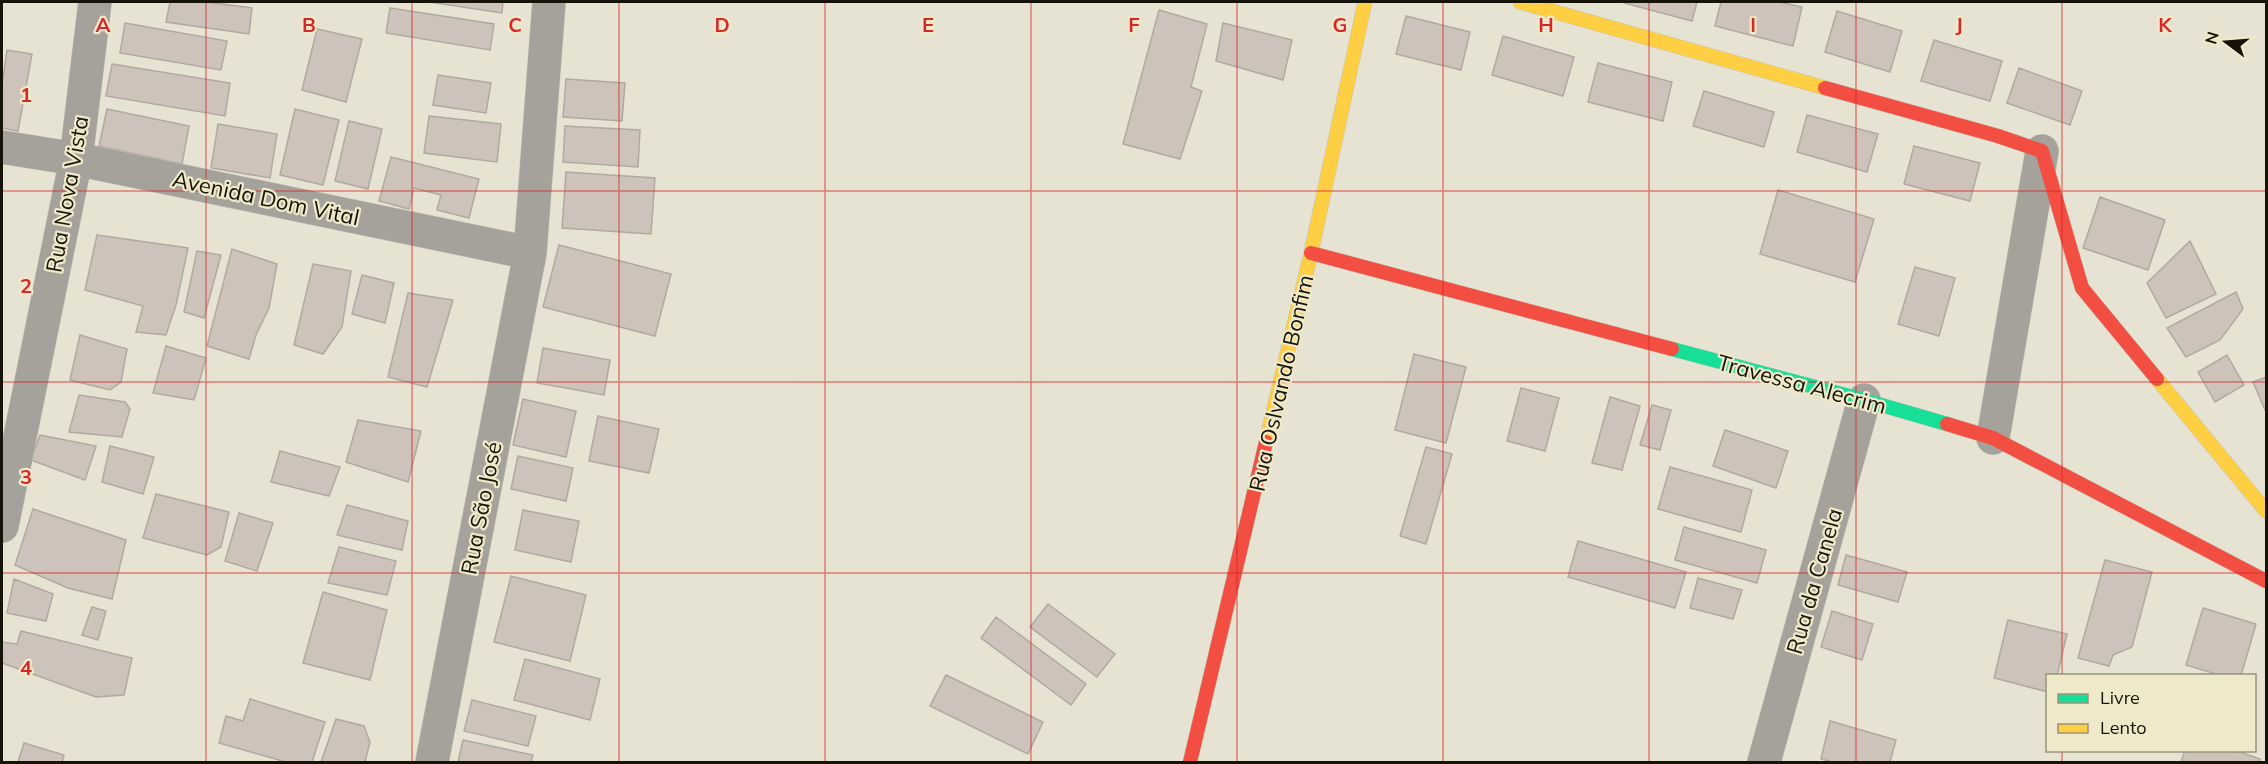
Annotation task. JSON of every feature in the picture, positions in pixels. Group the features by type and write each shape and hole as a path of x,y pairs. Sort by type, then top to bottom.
{"street":[{"name":"Rua Nova Vista","path":"2,526 76,159 94,2"},
{"name":"Rua São José","path":"432,762 530,254 549,2"},
{"name":"Rua Oslvando Bonfim","path":"1190,762 1311,253 1365,2"},
{"path":"1520,2 1998,136 2042,151"},
{"name":"Avenida Dom Vital","path":"2,147 76,159 530,254"},
{"path":"1994,438 2042,151"},
{"path":"2042,151 2082,288 2266,511"},
{"name":"Travessa Alecrim","path":"1311,253 1864,400 1994,438 2266,581"},
{"name":"Rua da Canela","path":"1764,762 1864,400"}],"building":[{"path":"170,2 207,2 252,8 249,34 166,22"},
{"path":"429,2 503,2 502,13"},
{"path":"1624,2 1697,2 1692,21"},
{"path":"1721,2 1779,2 1802,7 1793,46 1715,26"},
{"path":"390,8 494,24 490,50 386,33"},
{"path":"1159,10 1207,24 1191,87 1202,91 1180,159 1123,144"},
{"path":"1837,11 1902,31 1890,72 1825,52"},
{"path":"1406,16 1470,32 1461,70 1396,54"},
{"path":"125,23 227,41 221,70 120,53"},
{"path":"1223,23 1292,40 1283,80 1216,61"},
{"path":"317,29 362,39 346,102 302,90"},
{"path":"1503,36 1574,57 1563,96 1492,75"},
{"path":"1934,40 2002,61 1990,101 1921,81"},
{"path":"7,50 32,54 18,131 2,128 2,85"},
{"path":"1598,63 1672,82 1663,121 1588,102"},
{"path":"112,64 230,83 225,116 106,96"},
{"path":"2019,68 2082,91 2070,125 2007,103"},
{"path":"438,75 491,83 486,113 433,105"},
{"path":"566,79 625,83 622,121 563,117"},
{"path":"1704,91 1774,112 1764,147 1693,126"},
{"path":"107,109 189,126 182,164 99,146"},
{"path":"295,109 339,120 323,185 280,175"},
{"path":"1807,115 1878,134 1867,172 1797,152"},
{"path":"429,116 501,124 497,162 424,153"},
{"path":"349,121 382,129 368,189 335,181"},
{"path":"218,124 277,134 270,178 211,168"},
{"path":"565,126 640,130 638,167 563,162"},
{"path":"1914,146 1980,163 1970,201 1904,184"},
{"path":"391,157 479,179 469,218 437,210 441,195 414,188 409,209 379,201"},
{"path":"566,172 655,178 651,234 562,228"},
{"path":"1778,190 1874,219 1855,282 1760,254"},
{"path":"2100,197 2165,220 2148,270 2083,248"},
{"path":"97,235 188,248 176,305 166,335 136,332 143,306 85,290"},
{"path":"2190,241 2216,294 2166,318 2147,283"},
{"path":"559,245 671,274 655,336 543,307"},
{"path":"232,249 277,264 269,308 256,335 249,359 207,346"},
{"path":"197,251 221,255 204,318 184,312"},
{"path":"313,264 351,271 342,327 323,354 294,345"},
{"path":"1915,267 1955,278 1939,336 1898,324"},
{"path":"362,275 394,283 385,323 352,314"},
{"path":"2236,292 2243,309 2220,340 2186,357 2167,328"},
{"path":"408,293 453,300 427,387 388,377"},
{"path":"80,335 127,349 121,382 110,390 70,380"},
{"path":"166,346 206,358 194,400 153,393"},
{"path":"543,348 610,360 604,395 537,383"},
{"path":"1414,354 1466,367 1446,443 1395,430"},
{"path":"2227,355 2244,385 2215,402 2198,372"},
{"path":"2266,377 2266,409 2265,410 2253,382"},
{"path":"1521,388 1559,398 1545,451 1507,441"},
{"path":"79,395 125,402 130,409 122,437 69,432"},
{"path":"1610,397 1640,406 1622,470 1592,463"},
{"path":"523,399 576,411 566,457 513,445"},
{"path":"1652,405 1671,410 1660,450 1640,445"},
{"path":"598,416 659,429 649,473 589,461"},
{"path":"358,420 421,431 408,482 346,462"},
{"path":"1725,430 1788,451 1776,488 1713,466"},
{"path":"40,435 96,446 85,480 31,460"},
{"path":"110,446 154,457 143,494 102,482"},
{"path":"1426,447 1452,454 1426,544 1400,536"},
{"path":"280,451 340,467 329,496 271,482"},
{"path":"518,456 573,468 566,501 511,489"},
{"path":"1670,467 1752,490 1741,532 1658,509"},
{"path":"156,494 229,512 221,547 207,555 143,538"},
{"path":"347,505 408,521 402,550 337,535"},
{"path":"33,509 126,540 112,599 68,588 15,565"},
{"path":"523,510 579,521 571,562 515,550"},
{"path":"239,513 273,523 257,571 225,561"},
{"path":"1684,527 1766,550 1757,583 1675,560"},
{"path":"1578,541 1686,572 1675,608 1568,577"},
{"path":"339,547 396,561 387,595 328,583"},
{"path":"1846,555 1907,572 1898,602 1838,585"},
{"path":"2105,560 2152,572 2132,647 2113,655 2109,666 2078,658"},
{"path":"511,576 586,595 570,661 494,642"},
{"path":"1698,578 1742,590 1733,619 1690,608"},
{"path":"14,579 53,594 46,621 7,613"},
{"path":"323,592 387,610 370,680 303,663"},
{"path":"1048,604 1115,654 1097,677 1030,627"},
{"path":"92,607 106,611 98,640 82,635"},
{"path":"2203,608 2256,624 2242,674 2215,674 2186,665"},
{"path":"1832,611 1873,624 1862,660 1821,647"},
{"path":"996,617 1086,684 1071,705 981,638"},
{"path":"2008,620 2067,634 2057,674 2046,674 2046,691 1994,678"},
{"path":"21,631 132,658 124,695 96,697 2,663 2,642 17,644"},
{"path":"525,659 600,679 590,720 514,700"},
{"path":"946,675 1043,722 1028,754 930,706"},
{"path":"250,699 325,722 312,762 286,762 219,743 226,716 243,721"},
{"path":"472,700 536,716 528,746 464,731"},
{"path":"336,719 364,726 370,742 365,762 321,762"},
{"path":"1830,721 1896,740 1890,762 1833,762 1821,759"},
{"path":"463,740 533,755 531,762 458,762"},
{"path":"24,743 64,755 62,762 18,762"},
{"path":"2184,752 2240,752 2260,759 2259,762 2181,762"}],"traffic: fast":[{"path":"1672,349 1947,424"}],"traffic: slow":[{"path":"1266,442 1311,253 1365,2"},
{"path":"1520,2 1825,88"},
{"path":"2157,379 2266,511"}],"traffic: jam":[{"path":"1825,88 1998,136 2042,151 2082,288 2157,379"},
{"path":"1311,253 1672,349"},
{"path":"1947,424 1993,438 2266,581"},
{"path":"1190,762 1266,442"}]}
